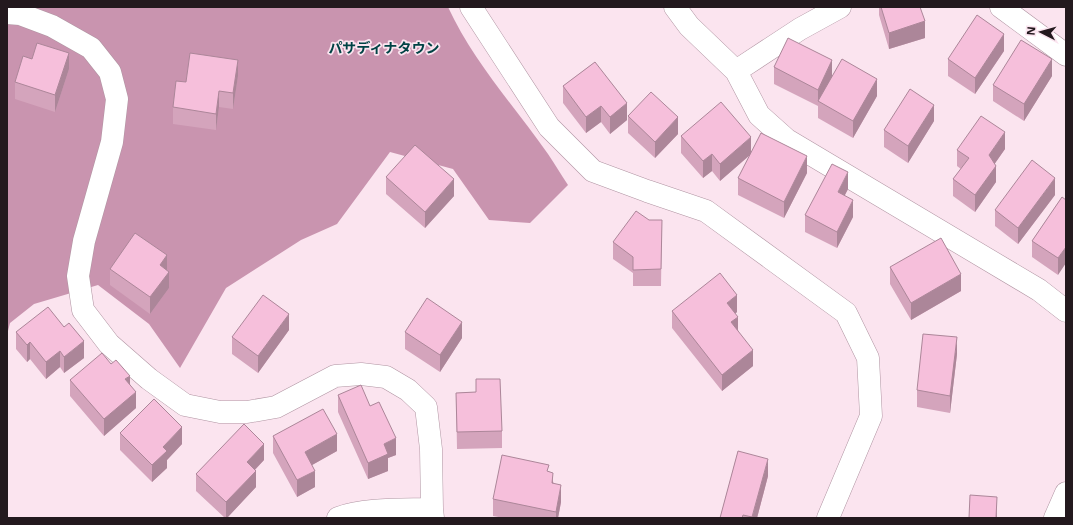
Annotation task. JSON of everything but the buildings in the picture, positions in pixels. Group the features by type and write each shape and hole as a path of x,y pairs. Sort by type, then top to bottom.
{"street":[{"path":"471,7 549,128 593,171 706,211 846,313 868,358 871,416 828,518"},
{"path":"675,7 689,26 736,71 759,115 787,140 1039,290 1066,311"},
{"path":"736,71 800,29 840,7"},
{"path":"1001,7 1066,55"},
{"path":"7,13 20,14 52,26 91,48 110,72 117,99 112,142 84,241 78,276 83,310 109,344 149,379 185,405 220,412 247,412 276,407 334,376 362,374 386,377 408,390 426,407 431,449 433,514 380,511 338,518"},
{"path":"1055,518 1066,492"}],"shaded area":[{"path":"7,7 448,7 469,46 548,154 568,185 530,223 489,220 453,169 390,152 337,224 301,240 226,288 180,368 149,324 98,285 34,304 10,323 7,335"}],"district":[{"name":"パサディナタウン","path":"384,47"}]}
